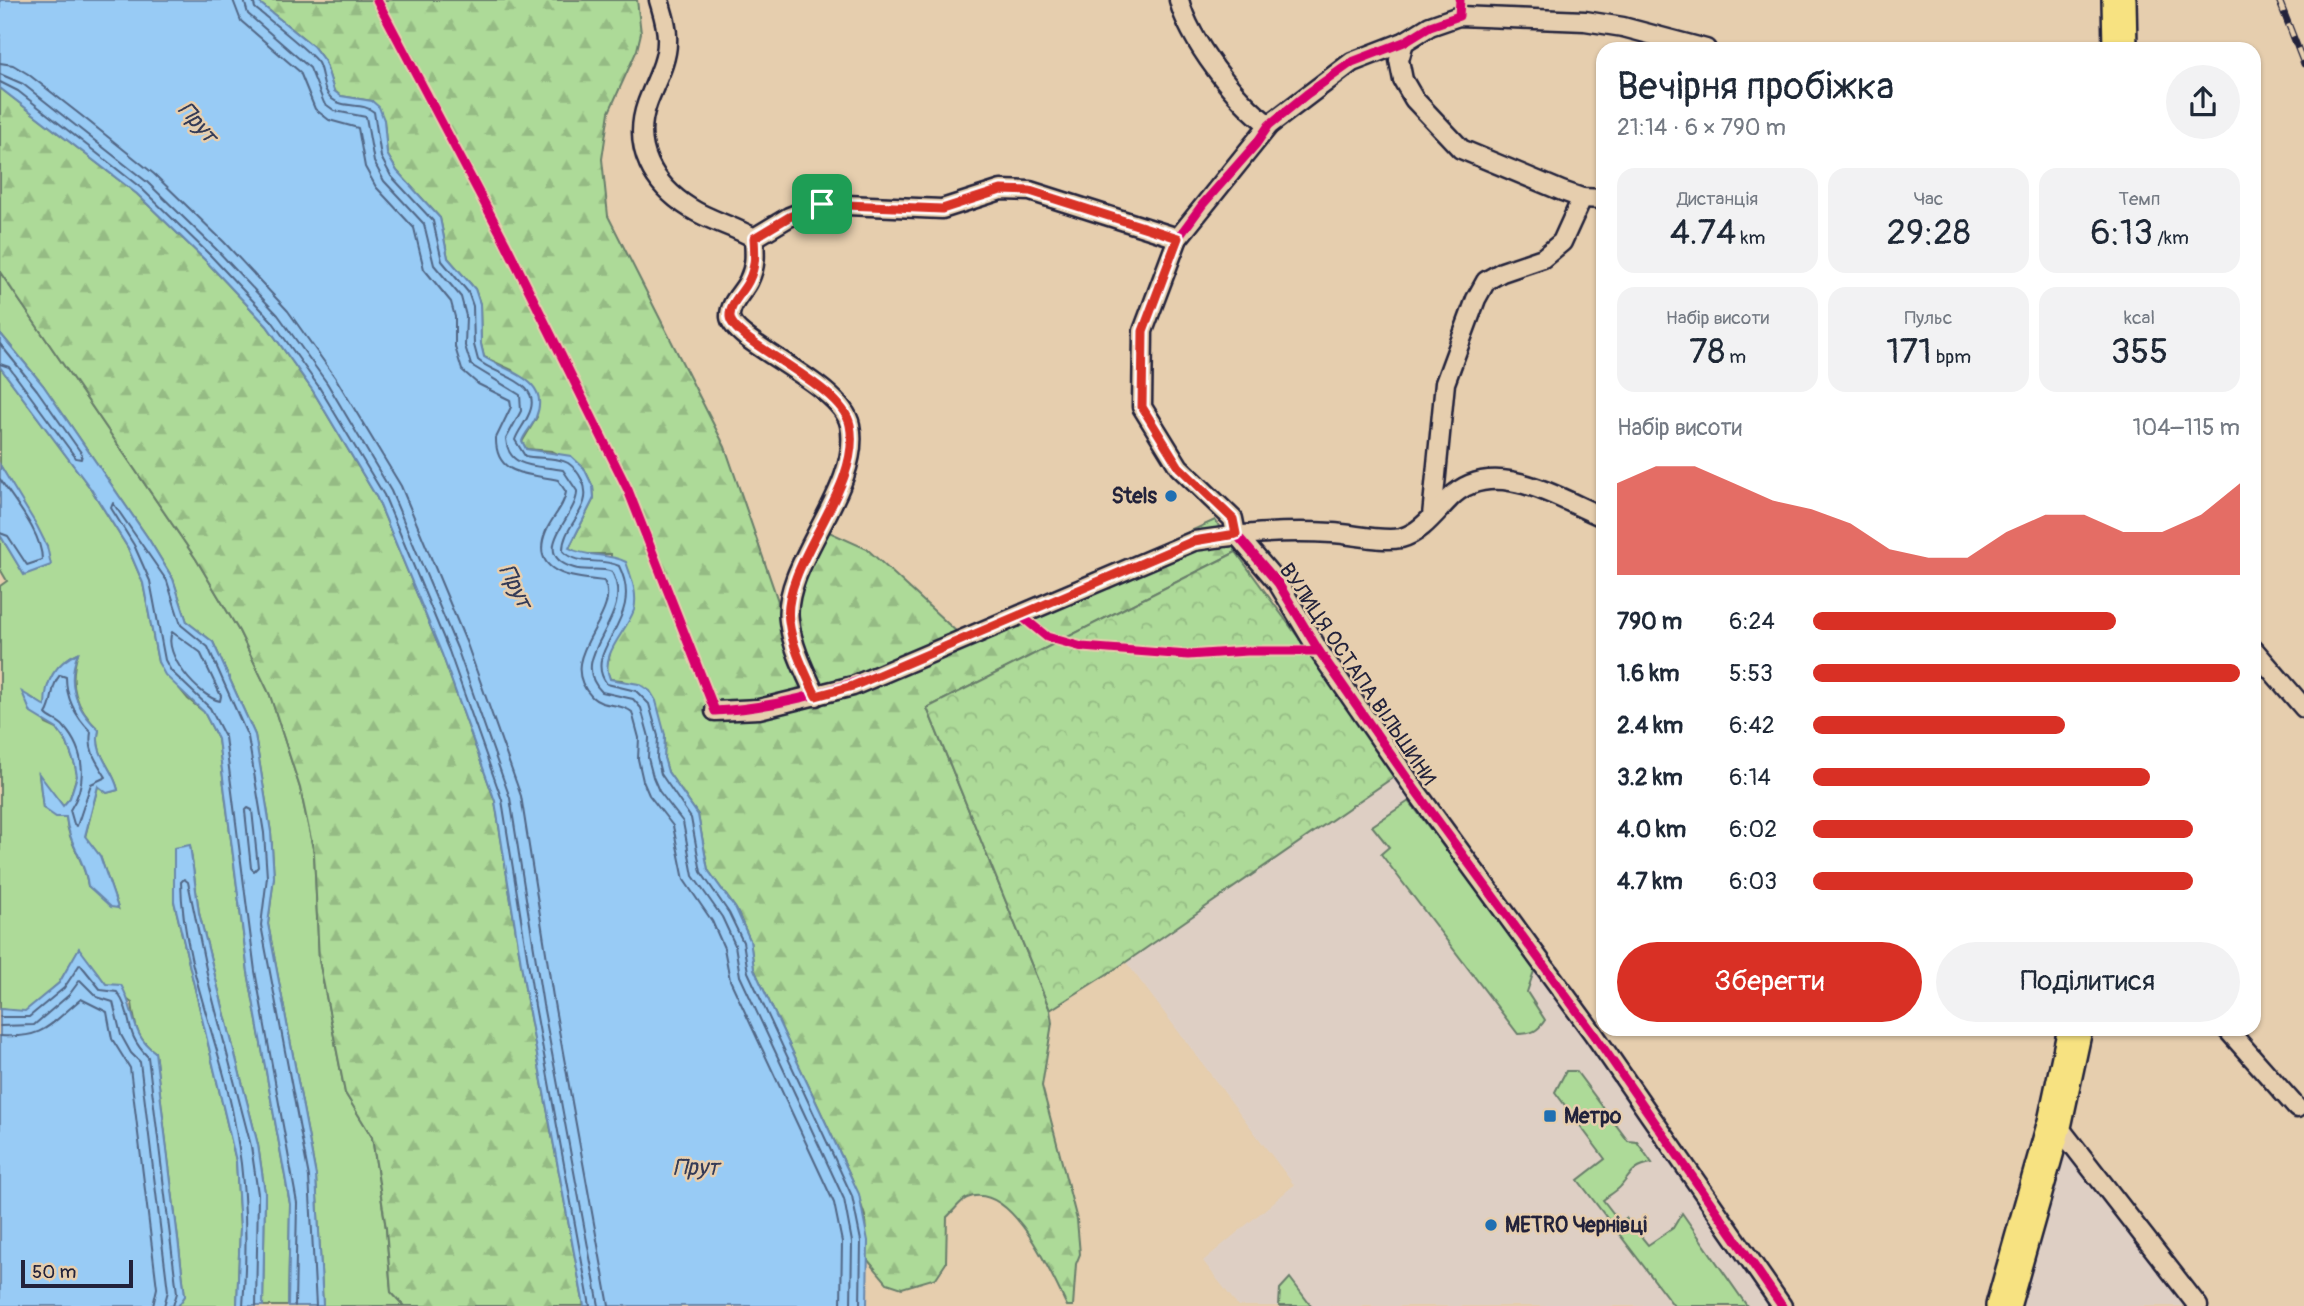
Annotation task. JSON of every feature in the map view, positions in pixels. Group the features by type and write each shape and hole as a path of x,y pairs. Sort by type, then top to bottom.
{"highway":[{"path":"2119,0 2120,42"},
{"path":"2003,1306 2054,1122 2073,1036"}],"street":[{"path":"659,0 668,44 646,106 640,137 648,167 668,191 692,209 754,238"},
{"path":"1179,0 1205,54 1257,117 1269,125"},
{"path":"1460,8 1585,21 1623,27 1680,42"},
{"name":"ВУЛИЦЯ ОСТАПА ВІЛЬШИНИ","path":"1460,8 1404,42 1352,62 1269,125 1178,238 1143,331 1142,407 1179,467 1233,519 1236,534 1278,583 1319,651 1416,792 1593,1033 1782,1306"},
{"path":"1404,42 1399,60 1403,80 1414,99 1461,149 1582,198 1596,199"},
{"path":"754,238 789,217 822,204 942,209 1001,190 1030,191 1178,238"},
{"path":"1432,516 1445,383 1476,299 1486,281 1502,272 1543,258 1562,242 1582,198"},
{"path":"754,238 756,259 749,281 735,301 730,316 734,329 785,362 844,408 850,424 852,444 842,482 794,588 788,618 797,654 816,696"},
{"path":"715,711 760,709 853,686 1194,541 1236,534 1330,533 1400,538 1416,531 1460,488 1480,481 1503,479 1527,485 1596,514"},
{"path":"2261,658 2304,708"},
{"path":"2233,1036 2297,1108"},
{"path":"2054,1122 2198,1306"}],"shaded area":[{"path":"1398,774 1780,1306 1238,1306 1203,1261 1294,1185 1126,962"},
{"path":"2052,1114 2201,1306 1999,1306"}],"green space":[{"path":"256,0 637,0 641,33 637,50 609,112 602,159 608,216 725,447 779,604 816,526 867,549 957,632 1017,610 1215,520 1236,552 927,708 1050,1010 1052,1023 1042,1086 1077,1220 1080,1254 1076,1264 1073,1306 1067,1306 1041,1254 1014,1216 1000,1203 984,1196 964,1199 947,1217 946,1263 936,1278 902,1288 887,1283 867,1259 865,1216 852,1179 754,969 750,940 736,909 708,870 698,815 668,772 664,758 665,735 622,680 610,679 606,668 610,654 611,554 579,554 569,548 594,498 593,487 584,468 552,451 526,449 522,442 537,417 512,370 484,357 480,304 475,289 448,258 440,218 397,171 387,154 384,120 372,101 341,96 334,91 325,62 313,46"},
{"path":"0,88 137,194 205,260 267,326 313,391 377,498 442,654 495,801 528,1007 584,1306 404,1306 391,1292 386,1228 372,1137 345,1093 319,960 314,853 300,788 270,695 239,631 196,559 0,272"},
{"path":"0,272 196,559 239,631 270,695 300,788 314,853 319,960 345,1093 372,1137 386,1229 391,1292 404,1306 323,1306 316,1176 268,924 274,877 271,832 255,735 213,642 187,622 173,579 148,538 43,385 0,333"},
{"path":"0,367 91,489 128,548 143,583 158,662 188,699 204,712 218,739 248,972 290,1204 288,1306 263,1306 265,1193 258,1145 199,913 190,845 174,901 236,1161 240,1228 237,1306 178,1306 185,1296 155,1052 140,1036 132,1003 106,984 79,949 59,983 25,1012 0,1009 0,586 7,581 0,569 0,535 24,574 47,546 0,465","holes":["78,653 74,685 79,704 99,730 101,754 118,790 107,793 98,786 85,837 100,856 118,908 88,886 66,817 43,808 39,775 63,806 70,798 77,775 67,743 57,729 46,724 31,697 45,707 59,668"]},
{"path":"1236,552 1398,774 1126,962 1050,1010 927,708"},
{"path":"1409,801 1535,968 1527,992 1545,1020 1534,1031 1518,1034 1381,854 1389,847 1372,826"},
{"path":"1566,1071 1576,1071 1628,1141 1637,1142 1652,1163 1637,1168 1619,1188 1603,1200 1620,1222 1626,1218 1648,1245 1673,1228 1682,1213 1747,1306 1674,1306 1578,1180 1605,1159 1555,1092"},
{"path":"1290,1278 1311,1306 1279,1306 1280,1289"}],"water":[{"name":"Прут","path":"0,0 256,0 313,46 325,62 334,91 341,96 372,101 379,107 384,120 387,154 397,171 440,218 448,258 475,289 480,304 484,357 524,378 538,394 536,417 522,441 526,449 571,456 584,468 593,487 594,498 569,548 626,562 635,604 608,661 610,679 639,684 650,691 656,701 665,735 664,758 668,772 698,815 708,870 736,909 750,940 754,969 859,1194 868,1241 867,1306 584,1306 528,1007 495,801 442,654 377,498 313,391 267,326 205,260 137,194 0,88"},
{"path":"0,333 43,385 148,538 173,579 187,622 213,642 255,735 271,832 274,877 268,924 316,1176 323,1306 288,1306 290,1204 248,972 218,739 204,712 165,675 158,662 143,583 128,548 91,489 0,367"},
{"path":"0,465 47,546 51,565 24,575 0,535"},
{"path":"78,653 73,675 75,695 84,713 99,730 101,754 118,790 107,793 98,786 85,836 100,856 118,908 111,907 88,886 66,817 56,817 43,808 39,774 63,806 70,798 77,776 67,743 57,729 31,713 22,692 45,706 49,681 53,674 63,662"},
{"path":"190,845 199,913 258,1145 265,1193 263,1306 237,1306 240,1228 236,1161 174,901 174,848"},
{"path":"79,948 106,984 121,985 141,1038 155,1052 185,1296 178,1306 0,1306 0,1009 25,1011 59,983"}],"railway":[{"path":"2279,0 2304,64"}],"cycle path":[{"path":"377,0 505,242 628,490 715,711 756,707 833,689 909,662 1020,615 1047,637 1082,647 1188,655 1247,651 1319,651"},
{"path":"1460,0 1459,16 1430,26 1404,42 1352,62 1307,94 1269,125 1256,144 1203,204 1178,238 1143,331 1142,407 1179,467 1233,519 1236,534 1278,583 1319,651 1416,791 1593,1033 1782,1306"}],"place":[{"name":"Stels","path":"1171,496"},
{"name":"Метро","path":"1550,1116"},
{"name":"METRO Чернівці","path":"1491,1225"}],"route":[{"path":"1001,190 1030,191 1178,238 1143,331 1142,407 1179,467 1233,519 1236,534 1194,541 853,686 816,696 797,654 788,618 794,588 842,482 852,444 850,424 844,408 785,362 734,329 730,316 735,301 749,281 756,259 754,238 789,217 822,204 942,209 1001,190"}]}
